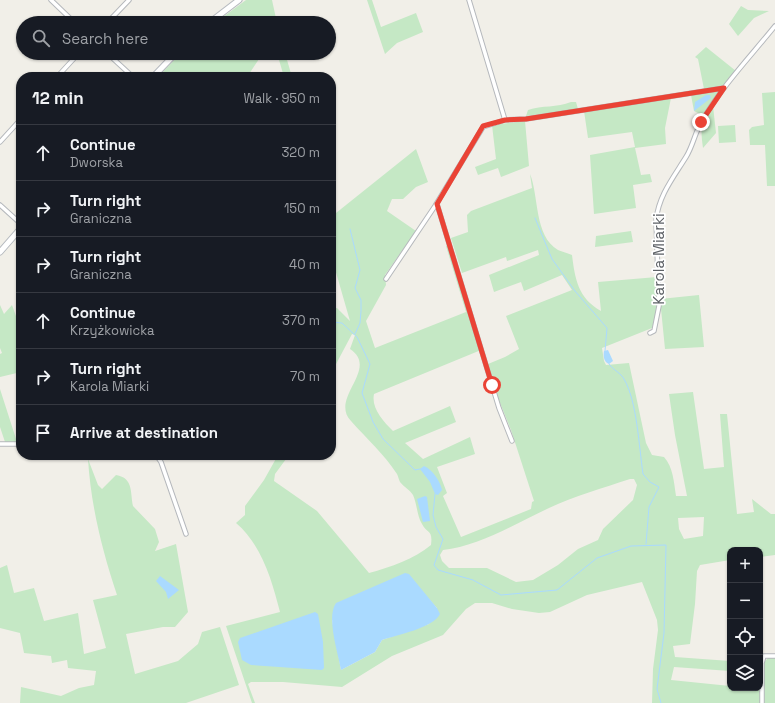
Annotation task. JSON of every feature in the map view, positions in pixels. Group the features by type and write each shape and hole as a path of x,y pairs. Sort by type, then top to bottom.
{"main road":[{"path":"218,16 239,0"},
{"path":"157,72 169,60"},
{"path":"0,252 16,234"}],"street":[{"path":"51,0 68,16"},
{"path":"113,16 129,0"},
{"path":"469,0 505,120"},
{"name":"Karola Miarki","path":"650,333 654,331 659,306 656,240 658,208 664,190 692,146 701,122 724,88 775,26"},
{"path":"62,72 72,60"},
{"path":"115,60 128,72"},
{"path":"386,279 437,204 483,126 505,120 526,119 724,88"},
{"path":"0,142 16,124"},
{"path":"437,204 499,408 512,440"},
{"path":"0,205 16,219"},
{"path":"0,444 16,444"},
{"path":"160,460 186,534"},
{"path":"762,703 762,663 764,656 775,656"}],"green space":[{"path":"246,0 272,0 275,16 224,16"},
{"path":"367,0 372,0 381,27 416,13 423,32 397,43 385,54"},
{"path":"741,6 748,10 769,11 754,18 738,36 729,24"},
{"path":"706,47 736,71 723,87 704,89 698,59 695,57"},
{"path":"174,60 258,60 250,72 163,72"},
{"path":"279,60 287,60 291,72 283,72"},
{"path":"721,90 702,118 702,115 694,111 691,95"},
{"path":"775,92 775,186 767,186 765,145 750,145 749,130 752,127 764,125 762,93"},
{"path":"671,98 665,128 666,144 635,148 641,175 650,174 652,182 633,185 636,208 594,214 590,155 635,147 632,132 588,138 584,111"},
{"path":"576,102 578,109 526,116 528,110"},
{"path":"713,106 716,133 703,148 702,126"},
{"path":"525,121 529,166 501,177 498,168 478,175 475,167 496,159 492,125"},
{"path":"735,125 736,142 719,143 718,126"},
{"path":"416,149 428,182 416,187 403,199 392,199 387,211 416,231 385,275 386,285 366,321 375,348 466,312 446,246 448,245 481,350 374,394 374,404 385,423 393,431 450,406 456,422 405,443 423,459 470,437 475,454 437,467 447,493 443,496 461,537 531,509 532,502 534,501 511,430 498,398 488,364 519,349 506,316 572,290 562,275 524,291 521,282 494,292 489,275 539,255 538,250 507,261 506,257 462,273 451,238 468,232 467,215 471,211 532,188 530,174 533,183 538,215 545,235 550,244 558,250 572,255 576,280 583,294 593,306 601,311 598,282 657,277 658,307 652,328 602,348 604,361 606,365 629,363 646,443 652,455 664,457 667,461 673,475 676,496 687,496 675,435 669,394 693,392 704,469 724,467 720,414 727,414 737,514 754,512 752,499 771,514 775,514 775,555 763,557 763,547 727,547 727,560 700,565 697,571 690,644 673,646 675,657 727,661 727,671 674,667 671,680 727,686 727,691 763,691 763,663 769,657 775,658 775,703 652,703 653,669 658,630 657,620 642,582 587,595 550,612 539,613 512,609 492,603 475,603 466,609 443,635 392,656 342,687 283,682 251,682 248,684 255,703 252,703 226,626 280,612 265,564 253,542 236,523 245,515 245,506 264,480 275,460 285,460 275,474 274,481 317,511 369,573 402,562 431,545 431,536 420,521 413,495 400,482 392,467 351,421 346,412 346,403 358,375 360,365 358,357 350,349 355,335 352,334 336,364 337,308 350,321 336,272 336,213","holes":["634,479 637,485 633,500 603,529 598,540 578,549 558,565 533,580 516,582 487,568 449,568 442,561 440,555 443,550 457,548 484,539 578,496","704,517 703,536 684,539 679,529 678,518","428,598 437,608 429,624 382,640 375,652 341,670 332,620"]},
{"path":"631,231 633,242 595,247 596,236"},
{"path":"699,295 704,347 665,349 660,299"},
{"path":"0,305 4,314 12,305 16,316 16,373 0,377 0,354 2,353 0,348"},
{"path":"0,389 16,442 5,442 0,427"},
{"path":"88,460 98,485 102,489 116,475 126,479 130,487 133,506 155,529 159,542 155,551 176,544 188,612 175,627 163,627 126,634 135,674 178,661 198,644 202,632 220,627 239,685 186,703 20,703 21,687 61,696 79,688 94,685 96,671 68,668 67,660 52,663 51,656 24,653 20,633 0,628 0,568 7,565 14,593 34,588 44,621 78,613 84,654 106,648 93,600 117,595 98,528 89,476"}],"water":[{"path":"706,95 710,95 711,98 694,111 695,102"},
{"path":"608,350 613,361 609,364 605,360 604,355 604,351"},
{"path":"424,466 436,476 440,483 442,490 438,495 435,494 430,482 420,469"},
{"path":"425,496 427,497 430,521 423,522 417,499"},
{"path":"405,573 409,574 437,608 440,614 436,619 423,627 382,640 375,652 341,670 332,626 333,609 336,603"},
{"path":"160,576 179,590 168,599 166,592 156,581"},
{"path":"315,612 318,614 323,642 324,668 322,670 251,665 242,660 238,642 240,638"}],"waterway":[{"path":"535,218 552,259 575,291 607,328 605,351"},
{"path":"350,229 360,270 355,288 361,300 361,311 360,323 355,334"},
{"path":"336,322 342,323 357,337 370,364 362,393 373,422 383,439 415,470 420,469"},
{"path":"609,364 623,377 632,399 643,474 650,482 659,487 649,507 646,544"},
{"path":"435,494 433,515 436,527 443,539 434,565 438,570 473,580 501,595 557,590 597,558 631,546 666,545 664,633 657,689 661,703"}],"route":[{"path":"492,385 437,204 483,126 505,120 526,119 724,88 701,122"}]}
